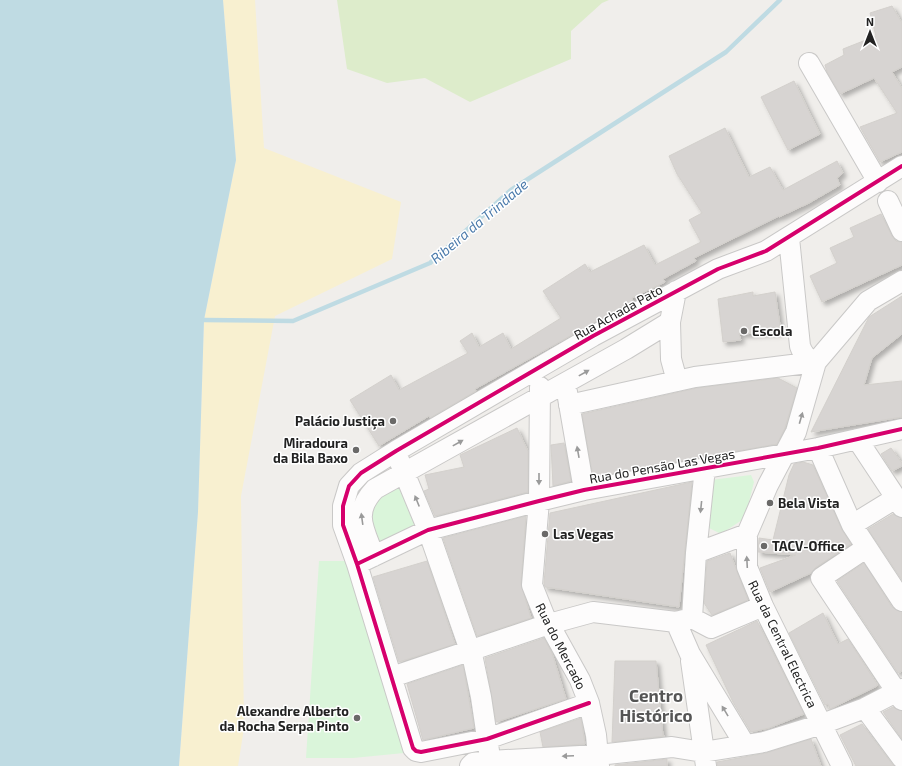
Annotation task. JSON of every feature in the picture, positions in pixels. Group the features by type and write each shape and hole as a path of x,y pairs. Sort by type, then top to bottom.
{"street":[{"path":"809,63 878,182"},
{"name":"Rua Achada Pato","path":"365,560 342,525 342,506 349,486 361,473 593,336 718,269 766,251 789,238 902,166"},
{"path":"888,201 902,231"},
{"path":"789,238 800,346 802,353 816,362"},
{"name":"Rua da Central Electrica","path":"842,766 763,606 747,567 747,534 768,485 799,424 816,362 868,301 902,281"},
{"name":"Rua Achada Pato","path":"676,291 670,322 671,359 677,381"},
{"path":"589,703 487,739 422,752 416,751 413,748 392,677 365,560 361,510 365,499 375,489 566,383 670,322"},
{"path":"570,405 677,381 816,362"},
{"name":"Rua do Mercado","path":"541,367 539,398 539,500 532,585 544,615 580,680 589,703 596,735 598,760"},
{"path":"566,383 584,490"},
{"name":"Rua do Pensão Las Vegas","path":"365,560 428,530 539,500 584,490 818,448 902,429"},
{"path":"852,525 899,503 857,439"},
{"path":"818,448 852,525 902,601"},
{"path":"396,451 428,530 471,651 481,697 490,761"},
{"path":"705,468 696,553 684,620 705,759"},
{"path":"696,553 747,534"},
{"path":"470,766 473,763 490,761 539,762 598,760 672,747 705,759 745,745 764,742 822,724 900,694 821,578 866,548"},
{"path":"392,677 550,624 593,612 684,620 711,628 763,606"},
{"path":"690,654 745,745"},
{"path":"865,708 902,758"}],"green space":[{"path":"337,0 609,0 602,3 571,31 571,59 470,102 425,78 387,83 347,69"},
{"path":"751,475 754,482 745,518 721,534 707,527 711,480"},
{"path":"393,476 420,529 368,552 357,505"},
{"path":"319,561 361,561 389,678 404,753 353,758 306,758"}],"sand":[{"path":"223,0 255,0 264,148 401,202 392,259 275,316 241,496 244,728 238,766 179,766 198,512 204,320 236,160"}],"water":[{"path":"0,0 223,0 236,160 204,320 198,512 179,766 0,766"}],"building":[{"path":"892,6 902,23 902,67 892,72 902,88 902,152 880,162 860,127 897,113 874,78 840,94 827,72 825,65 844,55 843,49 876,36 870,13"},
{"path":"794,81 820,134 788,150 761,97"},
{"path":"725,128 749,177 770,167 783,190 837,161 843,173 837,178 840,185 809,203 779,216 694,258 696,261 663,279 665,282 632,298 633,301 475,389 476,391 430,418 429,416 379,446 350,400 391,375 399,390 468,353 460,341 472,333 479,347 503,333 511,349 561,318 543,291 585,264 590,272 644,245 655,265 701,242 689,220 702,213 677,174 669,156"},
{"path":"881,214 892,236 896,241 902,242 902,265 822,302 810,276 837,263 830,248 854,237 850,228"},
{"path":"753,292 753,296 775,292 781,332 739,334 741,340 723,342 718,299"},
{"path":"902,296 902,334 872,358 864,385 902,381 902,417 811,432 869,317"},
{"path":"778,378 797,388 785,428 777,444 593,477 582,414 697,388"},
{"path":"517,428 528,451 528,492 435,516 424,491 429,489 425,475 464,467 460,455"},
{"path":"564,443 571,481 553,486 551,445"},
{"path":"891,448 902,463 902,466 892,471 881,454"},
{"path":"803,462 813,465 842,530 851,544 815,568 811,573 770,592 760,568 796,555 758,552 759,538 773,540 789,475 794,464"},
{"path":"692,482 679,607 545,587 544,583 550,513"},
{"path":"893,514 902,518 902,580 868,529"},
{"path":"526,516 521,584 531,618 477,636 443,538"},
{"path":"730,553 748,600 712,615 704,603 707,561"},
{"path":"427,561 455,644 399,662 373,577"},
{"path":"864,563 892,607 902,612 902,671 898,673 837,581"},
{"path":"823,613 838,644 848,639 877,684 877,686 830,709 828,704 825,705 789,633"},
{"path":"757,621 804,714 769,728 751,732 733,702 706,645"},
{"path":"544,638 552,653 566,699 496,722 485,658"},
{"path":"615,661 656,661 663,736 665,736 612,742"},
{"path":"463,665 474,728 423,740 407,684"},
{"path":"893,707 902,711 902,739 883,712"},
{"path":"581,718 585,744 543,747 540,732"},
{"path":"862,724 894,766 856,766 840,735"},
{"path":"811,739 821,766 717,766 717,762 766,753"},
{"path":"667,759 667,766 615,766 615,765"}],"waterway":[{"name":"Ribeira da Trindade","path":"204,320 293,321 430,263 511,190 726,52 780,0"}],"cycle path":[{"path":"589,703 487,739 421,752 416,751 413,748 357,564 343,525 343,506 349,486 361,473 396,451 593,336 718,269 766,251 902,166"},
{"path":"357,564 428,530 539,501 584,490 818,448 902,429"}],"place":[{"name":"Escola","path":"744,331"},
{"name":"Palácio Justiça","path":"393,421"},
{"name":"Miradoura da Bila Baxo","path":"356,450"},
{"name":"Bela Vista","path":"770,503"},
{"name":"Las Vegas","path":"545,534"},
{"name":"TACV-Office","path":"764,546"},
{"name":"Alexandre Alberto da Rocha Serpa Pinto","path":"357,718"}],"district":[{"name":"Centro Histórico","path":"656,705"}]}
